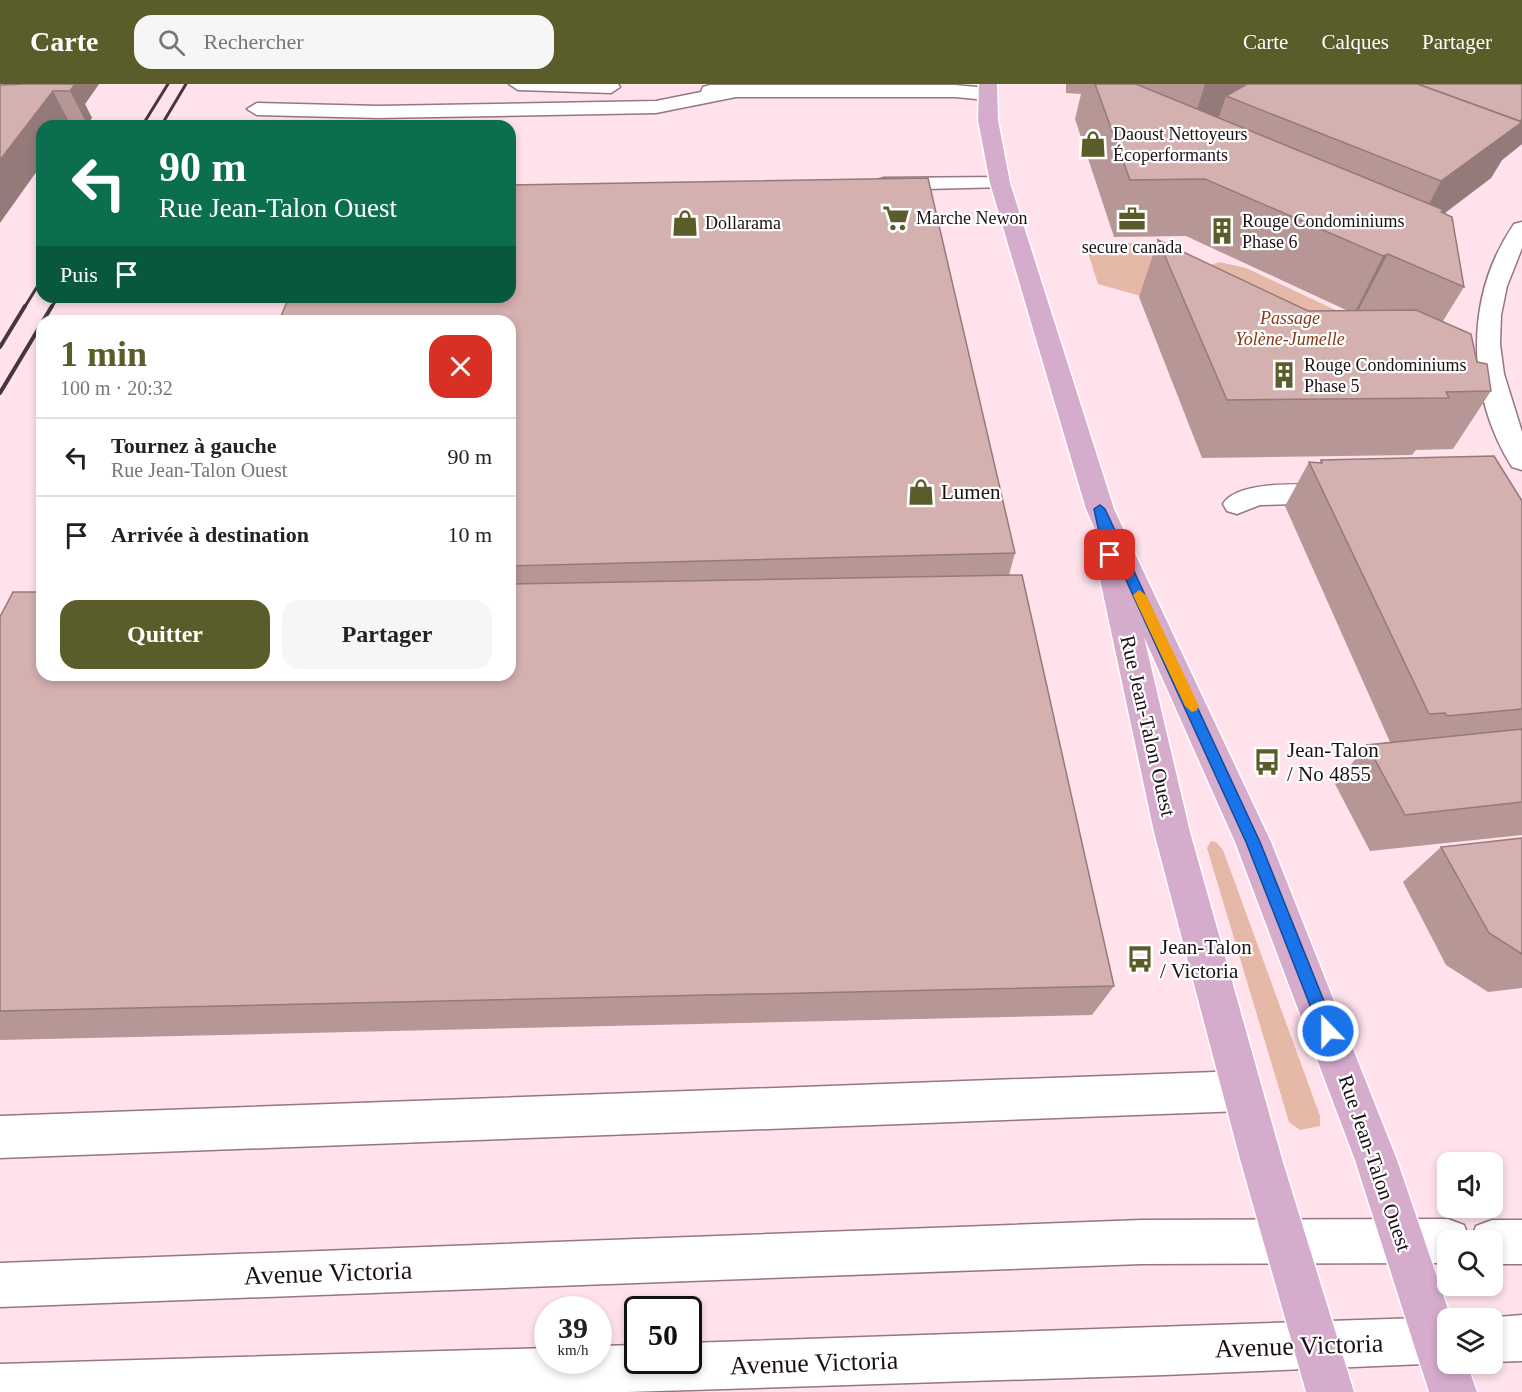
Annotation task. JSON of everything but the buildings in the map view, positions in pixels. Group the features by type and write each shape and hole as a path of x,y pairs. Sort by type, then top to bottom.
{"main road":[{"name":"Rue Jean-Talon Ouest","path":"988,89 988,120 1000,183 1100,509 1172,832 1284,1241 1330,1392"},
{"name":"Rue Jean-Talon Ouest","path":"1100,509 1253,842 1328,1031 1437,1327"},
{"name":"Rue Jean-Talon Ouest","path":"1449,1374 1452,1392"}],"street":[{"path":"518,84 732,92 988,89"},
{"path":"258,109 378,112 656,107 732,92"},
{"path":"860,184 1000,183"},
{"path":"1522,229 1507,253 1491,294 1487,343 1500,406 1522,461"},
{"path":"1237,504 1257,496 1364,494"},
{"path":"0,1137 1242,1091"},
{"name":"Avenue Victoria","path":"0,1285 1141,1242 1437,1241"},
{"path":"1503,1242 1522,1242"},
{"path":"1503,1339 1522,1338"},
{"name":"Avenue Victoria","path":"0,1388 1437,1340"}],"shaded area":[{"path":"1085,243 1152,243 1155,249 1208,266 1219,262 1246,268 1410,345 1162,302 1098,284"},
{"path":"1211,841 1216,842 1223,850 1320,1116 1320,1126 1300,1130 1289,1122 1207,848"}],"railway":[{"path":"146,120 168,84"},
{"path":"165,120 186,84"},
{"path":"24,308 36,289"},
{"path":"51,308 54,303"},
{"path":"0,347 25,306"},
{"path":"47,315 52,306"},
{"path":"0,393 36,333"}],"slow traffic":[{"path":"1139,595 1192,706"}],"place":[{"name":"Daoust Nettoyeurs Écoperformants","path":"1093,144"},
{"name":"Marche Newon","path":"896,218"},
{"name":"secure canada","path":"1132,219"},
{"name":"Dollarama","path":"685,223"},
{"name":"Rouge Condominiums Phase 6","path":"1222,231"},
{"name":"Rouge Condominiums Phase 5","path":"1284,375"},
{"name":"Lumen","path":"921,492"},
{"name":"Jean-Talon / No 4855","path":"1267,762"},
{"name":"Jean-Talon / Victoria","path":"1140,959"}],"route":[{"path":"1110,555 1100,509 1253,842 1328,1031"}],"park label":[{"name":"Passage Yolène-Jumelle","path":"1290,328"}]}
